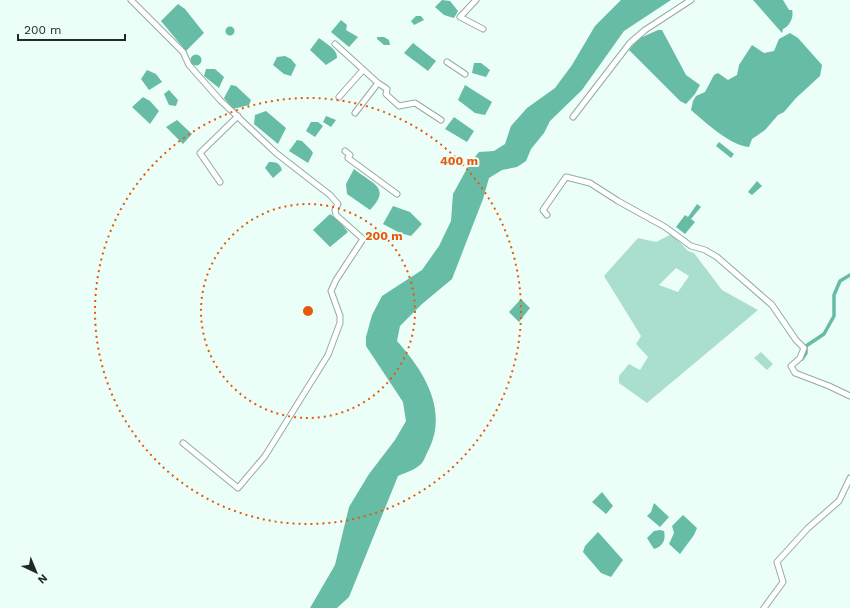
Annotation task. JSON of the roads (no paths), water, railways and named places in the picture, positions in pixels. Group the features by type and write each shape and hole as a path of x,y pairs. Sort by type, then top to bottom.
{"street":[{"path":"130,0 183,52 189,65 238,116 276,153 330,195 338,204 335,210 336,215 364,239 336,280 331,291 340,316 340,323 323,365 275,442 257,467 238,488 183,443"},
{"path":"476,0 460,16 483,29"},
{"path":"573,116 630,43 645,30 691,0"},
{"path":"335,44 378,83 387,89 386,94 399,106 415,102 441,120"},
{"path":"447,62 465,74"},
{"path":"339,97 363,70"},
{"path":"355,112 378,83"},
{"path":"220,182 200,153 238,116"},
{"path":"345,151 350,155 348,158 397,194"},
{"path":"547,215 543,210 566,177 590,183 665,227 691,246 705,250 717,257 772,305 796,340 804,348 800,358 791,366 795,373 850,396"},
{"path":"764,608 783,582 777,562 808,528 839,501 850,478"}],"waterway":[{"path":"802,359 806,353 806,346 824,334 834,316 834,295 840,281 850,275"}]}
